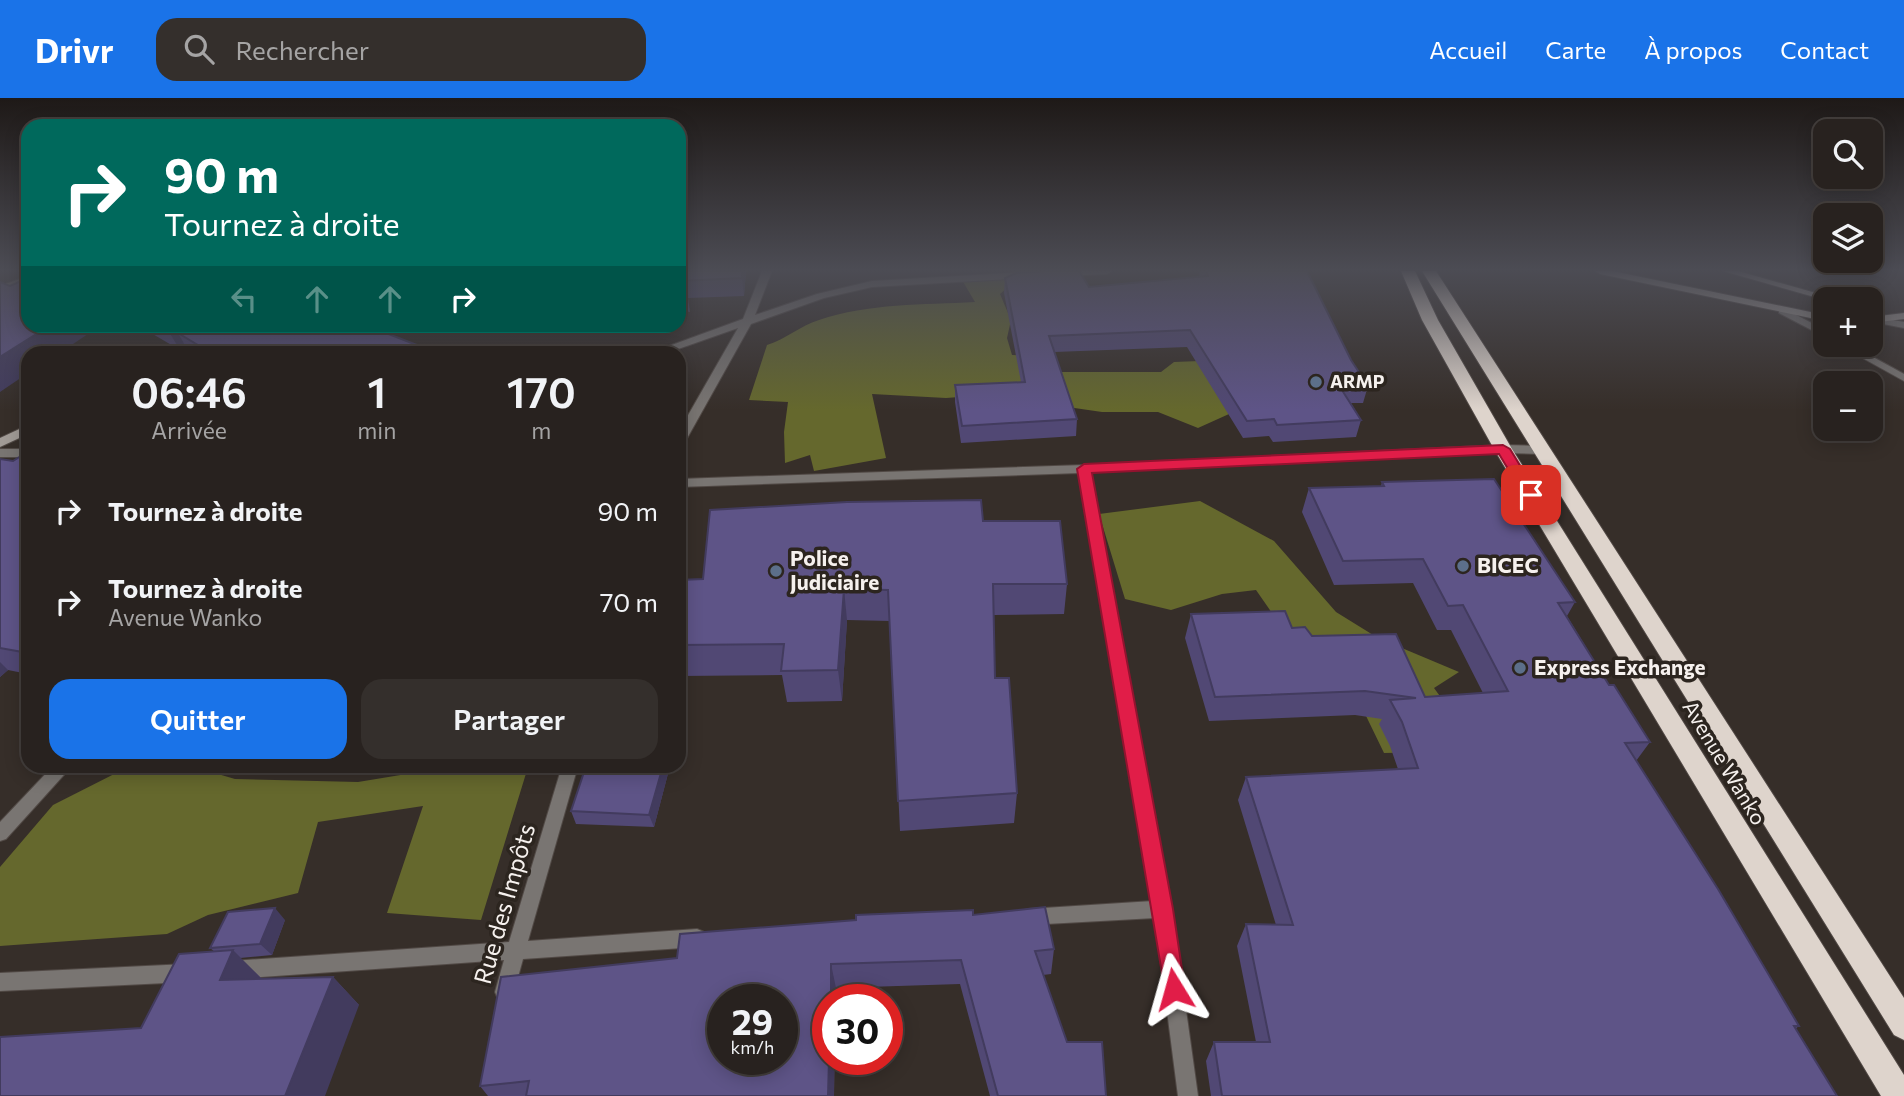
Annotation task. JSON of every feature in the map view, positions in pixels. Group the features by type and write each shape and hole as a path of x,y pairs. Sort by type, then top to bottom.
{"highway":[{"name":"Avenue Wanko","path":"1429,318 1503,449 1899,1096"},
{"name":"Avenue Wanko","path":"1460,318 1904,1025"}],"street":[{"path":"674,346 753,318"},
{"path":"1795,318 1813,327"},
{"path":"686,430 748,319"},
{"path":"1883,321 1904,325"},
{"path":"200,346 220,337"},
{"path":"1866,357 1904,378"},
{"path":"0,443 21,432"},
{"path":"686,483 1084,469 1503,449 1541,450"},
{"path":"0,453 21,453"},
{"path":"1084,469 1163,909 1188,1096"},
{"path":"0,834 57,773"},
{"name":"Rue des Impôts","path":"500,1016 516,949 568,773"},
{"path":"1011,918 1163,909"},
{"path":"0,982 208,971 722,936"}],"green space":[{"path":"828,318 1010,318 1007,338 1012,355 1038,356 1044,372 1161,372 1174,362 1252,359 1249,405 1198,428 1158,412 1102,412 986,395 946,398 872,394 886,458 814,471 810,455 785,463 784,432 788,402 749,400 767,345"},
{"path":"1200,501 1274,541 1336,612 1378,638 1459,672 1434,688 1480,751 1384,753 1352,687 1286,633 1256,590 1222,594 1171,610 1125,599 1099,514"},
{"path":"116,773 214,773 235,779 358,782 413,773 526,773 481,920 387,913 423,806 318,822 298,893 208,915 167,934 0,946 0,867 53,805"}],"building":[{"path":"0,318 21,318 21,333 38,333 0,357"},
{"path":"1013,318 1330,318 1351,360 1368,386 1340,387 1361,420 1277,425 1274,419 1247,421 1190,330 1049,336 1077,419 962,426 955,385 1025,382"},
{"path":"178,333 386,333 419,346 199,346"},
{"path":"21,456 21,652 0,648 0,459 13,461"},
{"path":"1494,479 1575,602 1558,603 1609,685 1614,685 1650,742 1625,743 1718,889 1799,1026 1794,1026 1837,1096 1222,1096 1214,1042 1270,1042 1246,924 1293,925 1246,777 1418,768 1402,722 1390,700 1416,698 1365,691 1215,697 1191,614 1285,611 1292,628 1305,627 1312,636 1396,634 1425,697 1508,691 1463,605 1448,606 1423,559 1343,561 1309,488 1384,486 1382,482"},
{"path":"981,500 983,521 1060,521 1067,584 993,584 995,678 1009,678 1017,793 898,801 888,590 844,589 838,670 781,671 784,644 686,645 686,580 703,579 710,510 847,502"},
{"path":"584,773 661,773 649,815 571,811"},
{"path":"1045,907 1054,949 1035,951 1067,1042 1102,1042 1106,1096 998,1096 961,960 831,964 831,984 812,984 812,1075 829,1075 828,1096 526,1096 529,1081 480,1086 501,977 677,958 680,934 856,920 856,915 973,910 973,915"},
{"path":"275,908 260,944 210,948 228,912"},
{"path":"233,950 220,980 333,977 285,1096 0,1096 0,1037 141,1028 179,954"}],"place":[{"name":"ARMP","path":"1316,382"},
{"name":"BICEC","path":"1463,566"},
{"name":"Police Judiciaire","path":"776,571"},
{"name":"Express Exchange","path":"1520,668"}],"route":[{"path":"1174,989 1163,909 1084,469 1503,449 1531,495"}]}
